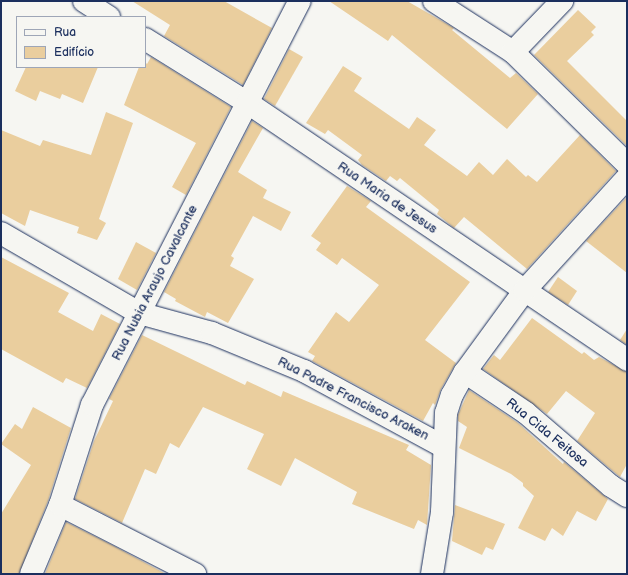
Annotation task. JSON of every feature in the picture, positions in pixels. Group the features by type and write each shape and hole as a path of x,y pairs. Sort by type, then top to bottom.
{"street":[{"path":"84,1 107,16"},
{"name":"Rua Nubia Araujo Cavalcante","path":"31,574 60,505 92,405 300,1"},
{"path":"434,1 513,52 627,164"},
{"path":"513,52 562,1"},
{"name":"Rua Maria de Jesus","path":"146,40 248,103 627,360"},
{"path":"432,574 442,512 446,413 452,395 465,372 525,290 627,178"},
{"name":"Rua Padre Francisco Araken","path":"1,233 139,313 212,333 304,371 444,447"},
{"name":"Rua Cida Feitosa","path":"465,372 526,414 611,486 627,496"},
{"path":"60,505 195,574"}],"building":[{"path":"132,1 224,1 272,28 243,85 164,36 170,25"},
{"path":"329,1 407,1 454,28 452,30 510,78 516,73 538,94 507,129 392,35 388,41"},
{"path":"578,10 596,27 591,32 594,35 567,61 627,121 627,146 534,55"},
{"path":"289,49 303,57 275,106 264,99"},
{"path":"151,57 231,107 186,195 172,187 196,143 124,105 139,68 146,68 146,63 147,64"},
{"path":"343,66 362,78 354,91 409,129 417,117 436,130 424,145 467,176 479,162 493,175 507,159 526,177 528,175 537,182 580,135 616,171 527,269 464,217 454,228 437,214 439,210 400,178 397,181 390,176 386,181 362,165 358,160 362,155 328,130 325,134 306,123"},
{"path":"26,68 98,68 83,103 62,94 60,99 40,91 36,101 15,91"},
{"path":"106,112 133,123 99,219 106,223 97,240 77,233 79,227 30,210 25,226 1,213 1,130 40,146 43,140 91,155"},
{"path":"252,121 263,128 238,172 267,190 263,198 291,212 281,231 253,216 231,256 234,258 230,266 254,279 228,323 207,312 205,317 175,301 176,299 164,292"},
{"path":"347,186 371,201 366,207 470,282 425,340 456,363 441,389 435,405 433,403 423,421 312,361 315,356 308,352 336,312 349,322 379,285 342,258 337,265 316,250 321,243 311,236"},
{"path":"627,197 627,273 586,241"},
{"path":"136,242 156,253 137,290 118,279"},
{"path":"1,257 69,293 58,312 93,331 101,314 120,324 87,388 66,378 63,383 1,349"},
{"path":"558,277 577,291 568,305 548,292"},
{"path":"532,318 582,354 584,352 594,360 599,357 627,372 627,464 620,477 577,441 595,413 566,391 547,414 483,369 494,355 500,360"},
{"path":"627,329 627,345 620,340"},
{"path":"142,335 245,385 247,381 281,397 283,391 409,445 406,450 431,465 427,525 418,520 414,529 352,504 357,492 295,458 281,486 247,469 264,434 203,407 179,448 170,443 156,474 145,469 122,523 75,499 94,441 113,401 109,399"},
{"path":"469,390 518,423 563,464 564,462 608,499 596,521 577,511 563,536 552,528 545,541 518,528 534,496 523,486 523,483 511,474 459,448 467,427 458,421 458,415"},
{"path":"33,407 71,428 48,501 19,574 1,574 1,514 31,465 1,444 15,424 22,429"},
{"path":"455,505 505,524 493,550 486,547 482,555 452,541"},
{"path":"66,522 112,545 166,574 45,574"}]}
